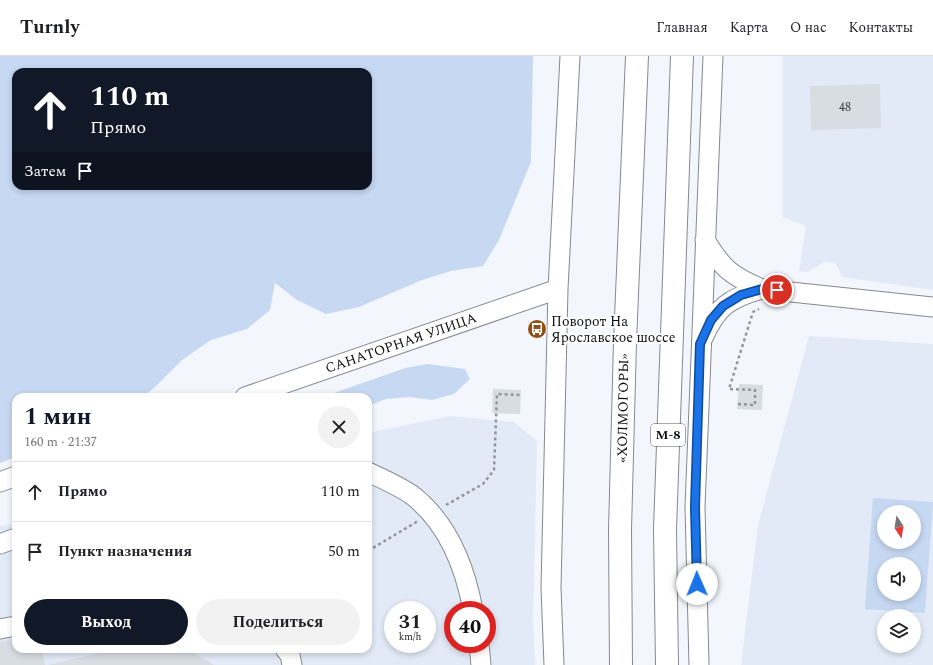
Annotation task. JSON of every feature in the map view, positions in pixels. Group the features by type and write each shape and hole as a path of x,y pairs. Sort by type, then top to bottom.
{"highway":[{"name":"«ХОЛМОГОРЫ»","path":"621,665 620,530 624,342 637,56"},
{"name":"М-8","path":"667,665 665,529 682,56"}],"street":[{"path":"554,665 551,588 558,289 570,56"},
{"path":"699,663 695,507 700,344 713,56"},
{"path":"705,240 717,260 736,278 763,297"},
{"name":"САНАТОРНАЯ УЛИЦА","path":"257,393 558,289"},
{"path":"700,344 711,320 723,306 741,295 933,307"},
{"path":"372,474 412,496 446,532 460,559 468,584 471,601"},
{"path":"0,482 12,478"},
{"path":"0,544 12,540"},
{"path":"0,630 12,627"},
{"path":"288,653 292,665"},
{"path":"480,653 482,665"}],"path":[{"path":"738,404 755,405 755,390 728,389 753,312 763,297"},
{"path":"372,549 483,484 494,470 497,394 521,395"}],"shaded area":[{"path":"0,56 533,56 531,162 499,240 483,266 451,271 422,280 359,307 326,314 297,300 275,283 270,310 247,329 211,340 182,360 148,393 12,393 12,458 0,463"},
{"path":"783,56 933,56 933,290 842,277 836,263 824,262 808,272 799,271 806,226 783,217"},
{"path":"809,336 933,344 933,665 741,665 758,525"},
{"path":"428,364 465,369 470,379 454,394 432,400 409,397 386,399 372,404 372,393 334,393 405,368"},
{"path":"450,416 514,422 537,441 533,621 535,665 0,665 0,526 12,524 12,653 372,653 372,432"},
{"path":"873,498 933,502 925,613 921,613 921,609 865,609"}],"building":[{"path":"880,84 881,128 811,130 810,86"},
{"path":"739,384 763,385 762,410 737,409"},
{"path":"493,389 521,390 520,414 492,413"},
{"path":"12,639 12,653 43,653 45,665 0,665 0,642"},
{"path":"99,653 194,653 214,665 48,665"}],"place":[{"name":"Поворот На Ярославское шоссе","path":"537,329"}],"route":[{"path":"697,584 695,507 700,344 711,320 723,306 741,295 762,289 777,290"}]}
